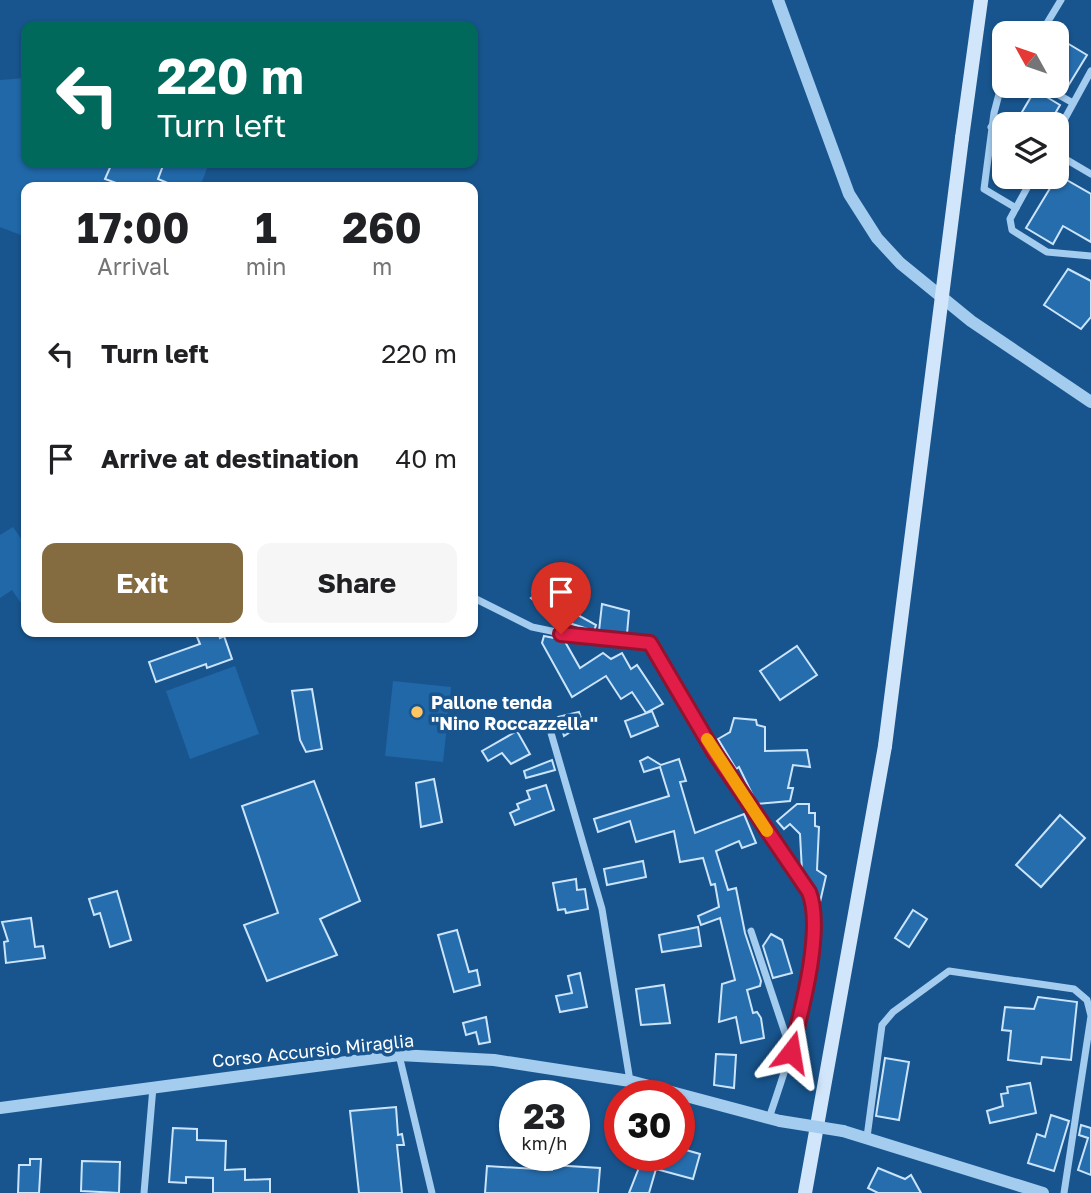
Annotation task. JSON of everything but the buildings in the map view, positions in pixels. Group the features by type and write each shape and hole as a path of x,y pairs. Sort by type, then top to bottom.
{"main road":[{"path":"805,1193 885,746 981,0"}],"street":[{"path":"778,0 849,194 877,238 900,263 971,321 1091,402"},
{"path":"1049,21 1062,0"},
{"path":"1068,112 1091,71"},
{"path":"998,98 991,127 984,189 1016,208"},
{"path":"1064,98 1073,103"},
{"path":"1069,162 1091,174"},
{"path":"1026,189 1011,216 1010,224 1017,235 1047,252 1091,256"},
{"path":"478,600 532,627 561,634 650,643 714,752 814,903 810,967 774,1119"},
{"path":"550,726 602,909 630,1080"},
{"path":"751,931 791,1052"},
{"path":"1040,1193 867,1137 882,1025 926,986 949,971 1074,989 1087,1000 1091,1016 1064,1193"},
{"path":"399,1055 432,1193"},
{"name":"Corso Accursio Miraglia","path":"0,1108 399,1055 494,1060 624,1080"},
{"path":"144,1193 153,1087"},
{"name":"Corso Accursio Miraglia","path":"695,1098 774,1119 867,1137"}],"shaded area":[{"path":"21,78 21,168 207,168 202,182 21,182 21,235 0,227 0,80"},
{"path":"13,527 21,539 21,603 12,590 0,598 0,535"},
{"path":"235,666 259,734 190,759 166,691"},
{"path":"393,681 451,687 443,762 385,756"}],"slow traffic":[{"path":"707,739 767,831"}],"place":[{"name":"Pallone tenda \"Nino Roccazzella\"","path":"417,712"}],"route":[{"path":"561,634 650,643 714,752 809,892 815,913 810,967 791,1052"}]}
